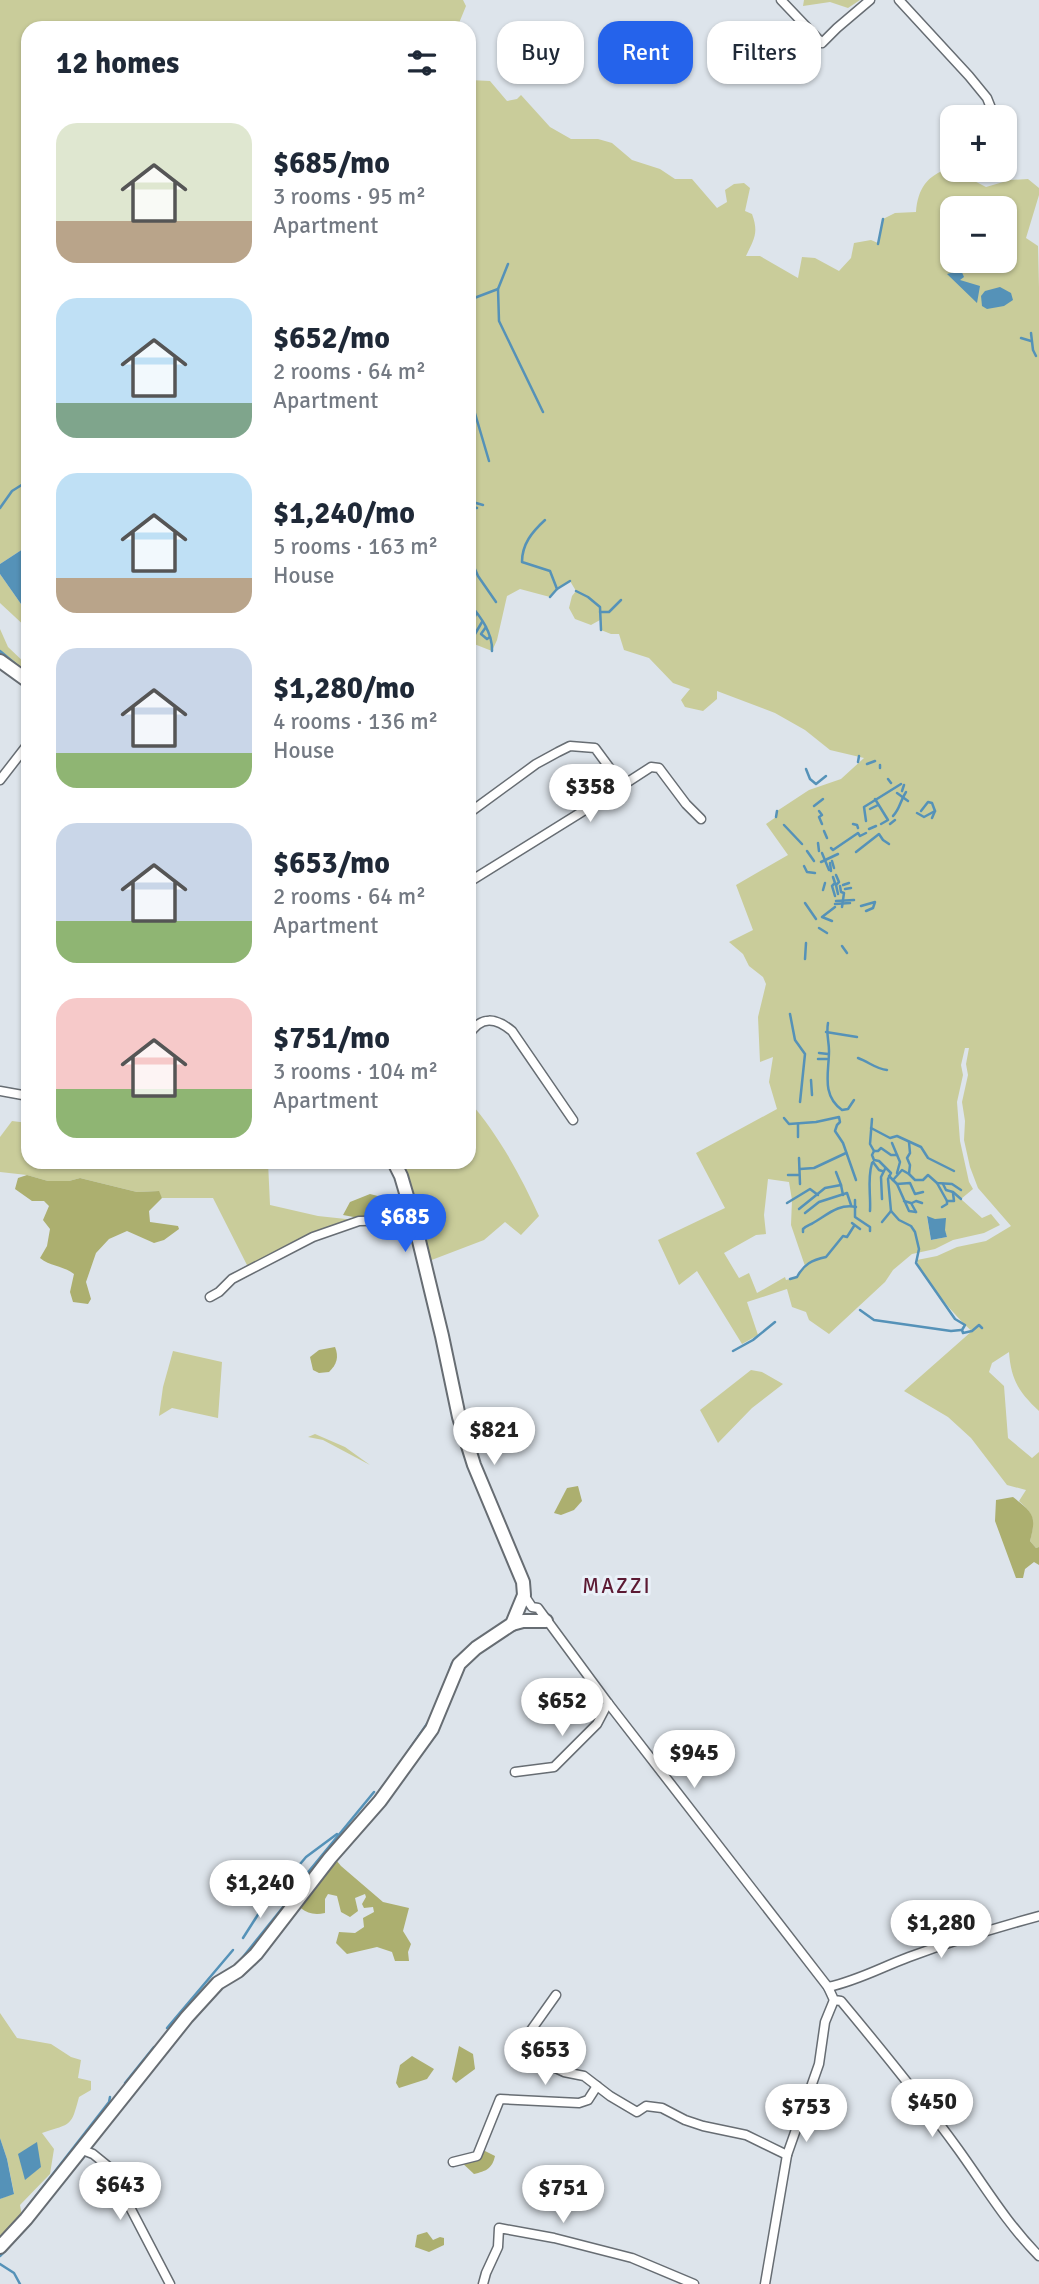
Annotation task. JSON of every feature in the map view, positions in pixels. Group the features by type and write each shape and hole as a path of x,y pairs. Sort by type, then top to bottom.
{"street":[{"path":"781,0 822,43 870,0"},
{"path":"899,0 968,76 990,105"},
{"path":"0,660 21,676"},
{"path":"476,808 536,764 570,746 595,748 623,786"},
{"path":"0,780 21,753"},
{"path":"476,878 651,766 659,768 701,819"},
{"path":"476,1026 481,1022 492,1020 502,1023 518,1041 573,1121"},
{"path":"0,1091 21,1095"},
{"path":"398,1169 414,1220 459,1417 474,1465 523,1583 524,1595 512,1624"},
{"path":"210,1297 232,1279 330,1231 359,1221 414,1220"},
{"path":"524,1595 532,1607 538,1608 608,1703 828,1987 834,2000 825,2022 819,2064 787,2155 765,2284"},
{"path":"0,2247 26,2219 80,2149 218,1983 238,1971 256,1954 330,1858 380,1801 432,1729 459,1664 476,1648 512,1624 546,1621"},
{"path":"515,1772 554,1767 597,1724 608,1703"},
{"path":"828,1987 853,1981 939,1945 1039,1916"},
{"path":"556,1995 517,2050 564,2072 584,2076 637,2112 646,2106 662,2108 703,2126 746,2135 787,2155"},
{"path":"834,2000 841,2001 882,2051 958,2149 983,2187 1039,2256"},
{"path":"453,2162 477,2156 500,2099 579,2103 588,2100 597,2087"},
{"path":"80,2149 93,2154 108,2167 170,2284"},
{"path":"484,2284 498,2247 499,2228 554,2238 632,2258 694,2284"}],"green space":[{"path":"0,0 463,0 466,6 460,21 21,21 21,550 0,564"},
{"path":"804,0 860,0 848,8 830,2 803,6"},
{"path":"476,80 490,81 507,101 517,99 521,95 550,127 571,139 598,139 612,143 632,160 660,169 675,179 692,179 717,208 727,202 725,190 734,184 744,183 750,188 745,211 752,214 755,231 746,256 760,256 798,278 802,257 815,258 839,271 851,258 854,243 871,240 878,243 883,219 895,213 916,212 925,184 940,172 940,182 976,182 986,187 1028,179 1039,188 1026,238 1038,246 1039,288 1039,1411 1017,1385 1009,1352 992,1363 989,1372 1004,1386 1008,1438 1032,1458 1039,1452 1039,1547 1036,1548 1030,1541 1032,1519 1019,1501 1026,1490 1007,1485 971,1438 948,1417 904,1391 972,1331 940,1297 917,1260 986,1241 1011,1226 978,1188 970,1167 964,1140 962,1102 968,1075 966,1064 969,1048 965,1048 961,1065 963,1075 957,1102 960,1141 973,1189 961,1199 982,1218 991,1214 1000,1225 984,1233 912,1254 829,1334 809,1320 806,1312 792,1307 787,1289 747,1302 758,1335 742,1344 697,1271 679,1285 658,1240 725,1208 696,1153 777,1109 769,1082 773,1057 760,1062 758,1017 766,984 763,977 749,966 743,954 729,942 753,930 736,885 788,855 766,824 776,817 777,811 809,790 841,779 864,758 830,750 805,730 775,713 717,691 717,699 703,711 685,707 681,700 690,689 673,683 649,658 624,650 619,634 601,630 600,620 591,625 575,619 569,608 576,591 570,581 550,597 520,589 507,596 492,651 476,645","holes":["768,1179 789,1182 792,1200 791,1225 805,1266 797,1277 786,1280 785,1277 757,1293 749,1273 739,1278 724,1253 756,1235 766,1234 764,1215","927,1217 940,1224 947,1237 931,1240"]},
{"path":"0,574 21,604 21,622 0,603"},
{"path":"0,629 8,647 21,659 21,670 0,654"},
{"path":"476,1110 508,1156 539,1216 521,1235 505,1222 484,1240 429,1261 400,1169 476,1169"},
{"path":"12,1121 21,1122 21,1169 268,1169 270,1205 318,1216 355,1220 304,1237 248,1267 213,1198 162,1198 158,1191 137,1192 80,1178 48,1181 0,1172 0,1137"},
{"path":"27,1175 48,1181 80,1178 137,1192 159,1191 162,1198 149,1211 150,1222 178,1226 179,1229 164,1240 154,1243 127,1231 109,1239 96,1253 86,1282 91,1299 88,1304 73,1302 70,1292 74,1274 40,1258 47,1246 50,1229 43,1220 49,1206 44,1201 32,1201 15,1189 18,1178"},
{"path":"370,1194 397,1201 401,1209 379,1213 375,1218 343,1215 350,1202"},
{"path":"335,1347 336,1360 329,1372 319,1373 313,1370 310,1357 319,1350"},
{"path":"173,1351 222,1362 218,1418 172,1408 159,1416 163,1387"},
{"path":"751,1370 762,1372 783,1384 752,1408 718,1443 700,1410"},
{"path":"315,1434 345,1447 370,1465 323,1440 308,1437"},
{"path":"578,1486 582,1501 574,1510 561,1515 554,1513 567,1488"},
{"path":"1013,1497 1032,1515 1030,1541 1036,1548 1039,1547 1039,1565 1034,1562 1025,1569 1023,1578 1016,1578 995,1521 996,1500"},
{"path":"327,1849 341,1866 383,1902 409,1908 403,1931 411,1944 409,1961 395,1961 392,1952 377,1947 347,1954 336,1943 339,1932 355,1933 364,1927 363,1918 374,1912 373,1907 364,1908 362,1904 365,1894 355,1898 358,1911 350,1917 341,1912 337,1896 328,1894 325,1899 325,1913 313,1914 296,1904 289,1895"},
{"path":"0,2013 17,2038 51,2044 81,2060 78,2078 91,2081 91,2090 79,2097 69,2122 42,2133 54,2149 50,2174 20,2205 22,2216 0,2240 0,2199 14,2193 0,2138"},
{"path":"459,2046 473,2054 475,2069 456,2083 452,2079"},
{"path":"412,2056 434,2069 427,2079 399,2088 396,2083 400,2065"},
{"path":"485,2151 495,2156 490,2167 482,2172 474,2174 459,2160 463,2156"},
{"path":"427,2232 433,2240 444,2238 444,2245 429,2252 415,2247 417,2235"}],"water":[{"path":"962,273 964,277 960,280 980,286 977,303 947,274"},
{"path":"1000,287 1011,293 1013,300 1004,306 987,309 982,306 981,296 985,291"},
{"path":"21,550 21,604 0,574 0,564"},
{"path":"927,1216 935,1219 946,1218 947,1237 931,1240"},
{"path":"0,2138 14,2194 0,2199"},
{"path":"37,2142 41,2167 25,2180 18,2154"}],"waterway":[{"path":"878,244 883,219"},
{"path":"508,264 498,289 499,321 543,412"},
{"path":"476,297 498,289"},
{"path":"1031,333 1036,356"},
{"path":"1021,338 1031,341"},
{"path":"476,417 489,461"},
{"path":"0,508 12,491 21,485"},
{"path":"476,503 483,505"},
{"path":"545,520 529,539 522,562 550,571 557,589"},
{"path":"476,571 496,602"},
{"path":"550,597 570,581"},
{"path":"576,591 600,607 601,630"},
{"path":"600,612 609,612 621,600"},
{"path":"476,612 488,631 492,651"},
{"path":"476,632 482,622"},
{"path":"486,627 481,634 487,639 490,637"},
{"path":"0,651 21,669"},
{"path":"858,762 859,756"},
{"path":"867,764 875,761"},
{"path":"806,769 810,779 816,784 826,776"},
{"path":"888,779 891,783"},
{"path":"866,821 864,807 901,784"},
{"path":"902,791 904,785"},
{"path":"893,816 906,792"},
{"path":"897,793 908,801"},
{"path":"814,806 823,799"},
{"path":"875,799 888,820 881,824"},
{"path":"921,811 928,802 932,803 935,811 932,818"},
{"path":"870,809 878,805"},
{"path":"776,817 777,811"},
{"path":"819,811 822,824"},
{"path":"917,813 924,817 935,811"},
{"path":"890,824 895,820"},
{"path":"853,824 858,828"},
{"path":"784,825 802,844"},
{"path":"869,829 876,826"},
{"path":"824,831 827,838"},
{"path":"831,848 833,850 858,833 860,836 866,833"},
{"path":"856,852 879,834 889,844"},
{"path":"818,843 819,851"},
{"path":"807,851 814,861"},
{"path":"822,853 829,870"},
{"path":"821,862 838,854"},
{"path":"832,861 834,868"},
{"path":"830,863 831,871"},
{"path":"804,866 807,872 815,873"},
{"path":"836,875 839,882 836,885 838,894"},
{"path":"833,877 835,896"},
{"path":"823,890 825,883"},
{"path":"843,885 849,883"},
{"path":"840,886 841,892 844,893 842,907"},
{"path":"845,889 851,888"},
{"path":"836,901 854,900"},
{"path":"861,906 875,902 873,908 866,911"},
{"path":"805,903 816,919"},
{"path":"835,904 850,903"},
{"path":"832,921 822,917 835,907"},
{"path":"819,928 827,933"},
{"path":"805,959 806,943"},
{"path":"842,946 847,953"},
{"path":"790,1014 795,1040 805,1054 800,1102"},
{"path":"828,1023 828,1083 831,1097 842,1110 848,1109 854,1100"},
{"path":"826,1032 857,1037"},
{"path":"819,1053 828,1054"},
{"path":"858,1058 887,1070"},
{"path":"818,1059 827,1059"},
{"path":"811,1080 812,1095"},
{"path":"784,1118 789,1124 839,1117 840,1122 835,1131 843,1143 856,1180"},
{"path":"872,1119 872,1155 874,1160 879,1161 891,1173 888,1179 891,1211 915,1232 919,1249 916,1263 955,1319 965,1325 963,1333 972,1331 979,1325 982,1328"},
{"path":"798,1124 798,1137"},
{"path":"871,1128 890,1138 897,1136 921,1147 928,1158 954,1171"},
{"path":"909,1142 909,1174 915,1180 923,1180 928,1175 937,1183 952,1184 961,1190"},
{"path":"892,1143 900,1162 897,1173"},
{"path":"874,1151 881,1148 891,1155 897,1155"},
{"path":"800,1169 814,1168 846,1153"},
{"path":"799,1158 800,1184"},
{"path":"873,1162 882,1171"},
{"path":"870,1211 869,1181 872,1163"},
{"path":"882,1199 881,1177 885,1169"},
{"path":"893,1180 902,1170 909,1174"},
{"path":"836,1172 841,1185"},
{"path":"788,1175 798,1175"},
{"path":"889,1176 897,1184 909,1211 916,1212"},
{"path":"897,1184 910,1183 915,1194 923,1192"},
{"path":"937,1183 947,1201 942,1207"},
{"path":"943,1184 946,1190 961,1199"},
{"path":"799,1209 825,1188 841,1185 843,1195"},
{"path":"787,1203 810,1189 818,1195"},
{"path":"805,1213 819,1202 847,1193 851,1205"},
{"path":"947,1201 954,1201 953,1193"},
{"path":"855,1200 855,1217 870,1227 870,1231"},
{"path":"904,1201 911,1203 916,1212"},
{"path":"912,1203 922,1203"},
{"path":"803,1232 805,1227 833,1210 856,1207"},
{"path":"882,1222 891,1211"},
{"path":"852,1223 860,1229"},
{"path":"790,1279 797,1277 809,1263 826,1257 843,1236 847,1237 854,1226"},
{"path":"860,1310 874,1320 951,1331 961,1330"},
{"path":"733,1351 753,1340 775,1322"},
{"path":"449,1673 452,1663"},
{"path":"409,1750 431,1718"},
{"path":"379,1791 387,1781"},
{"path":"239,1962 374,1792"},
{"path":"359,1816 375,1797"},
{"path":"243,1938 259,1913 306,1857 337,1834"},
{"path":"167,2028 233,1950"},
{"path":"125,2083 154,2047"},
{"path":"28,2206 109,2102 110,2097"},
{"path":"0,2256 5,2251"},
{"path":"0,2264 14,2273 20,2284"}],"district":[{"name":"MAZZI","path":"617,1586"}]}
